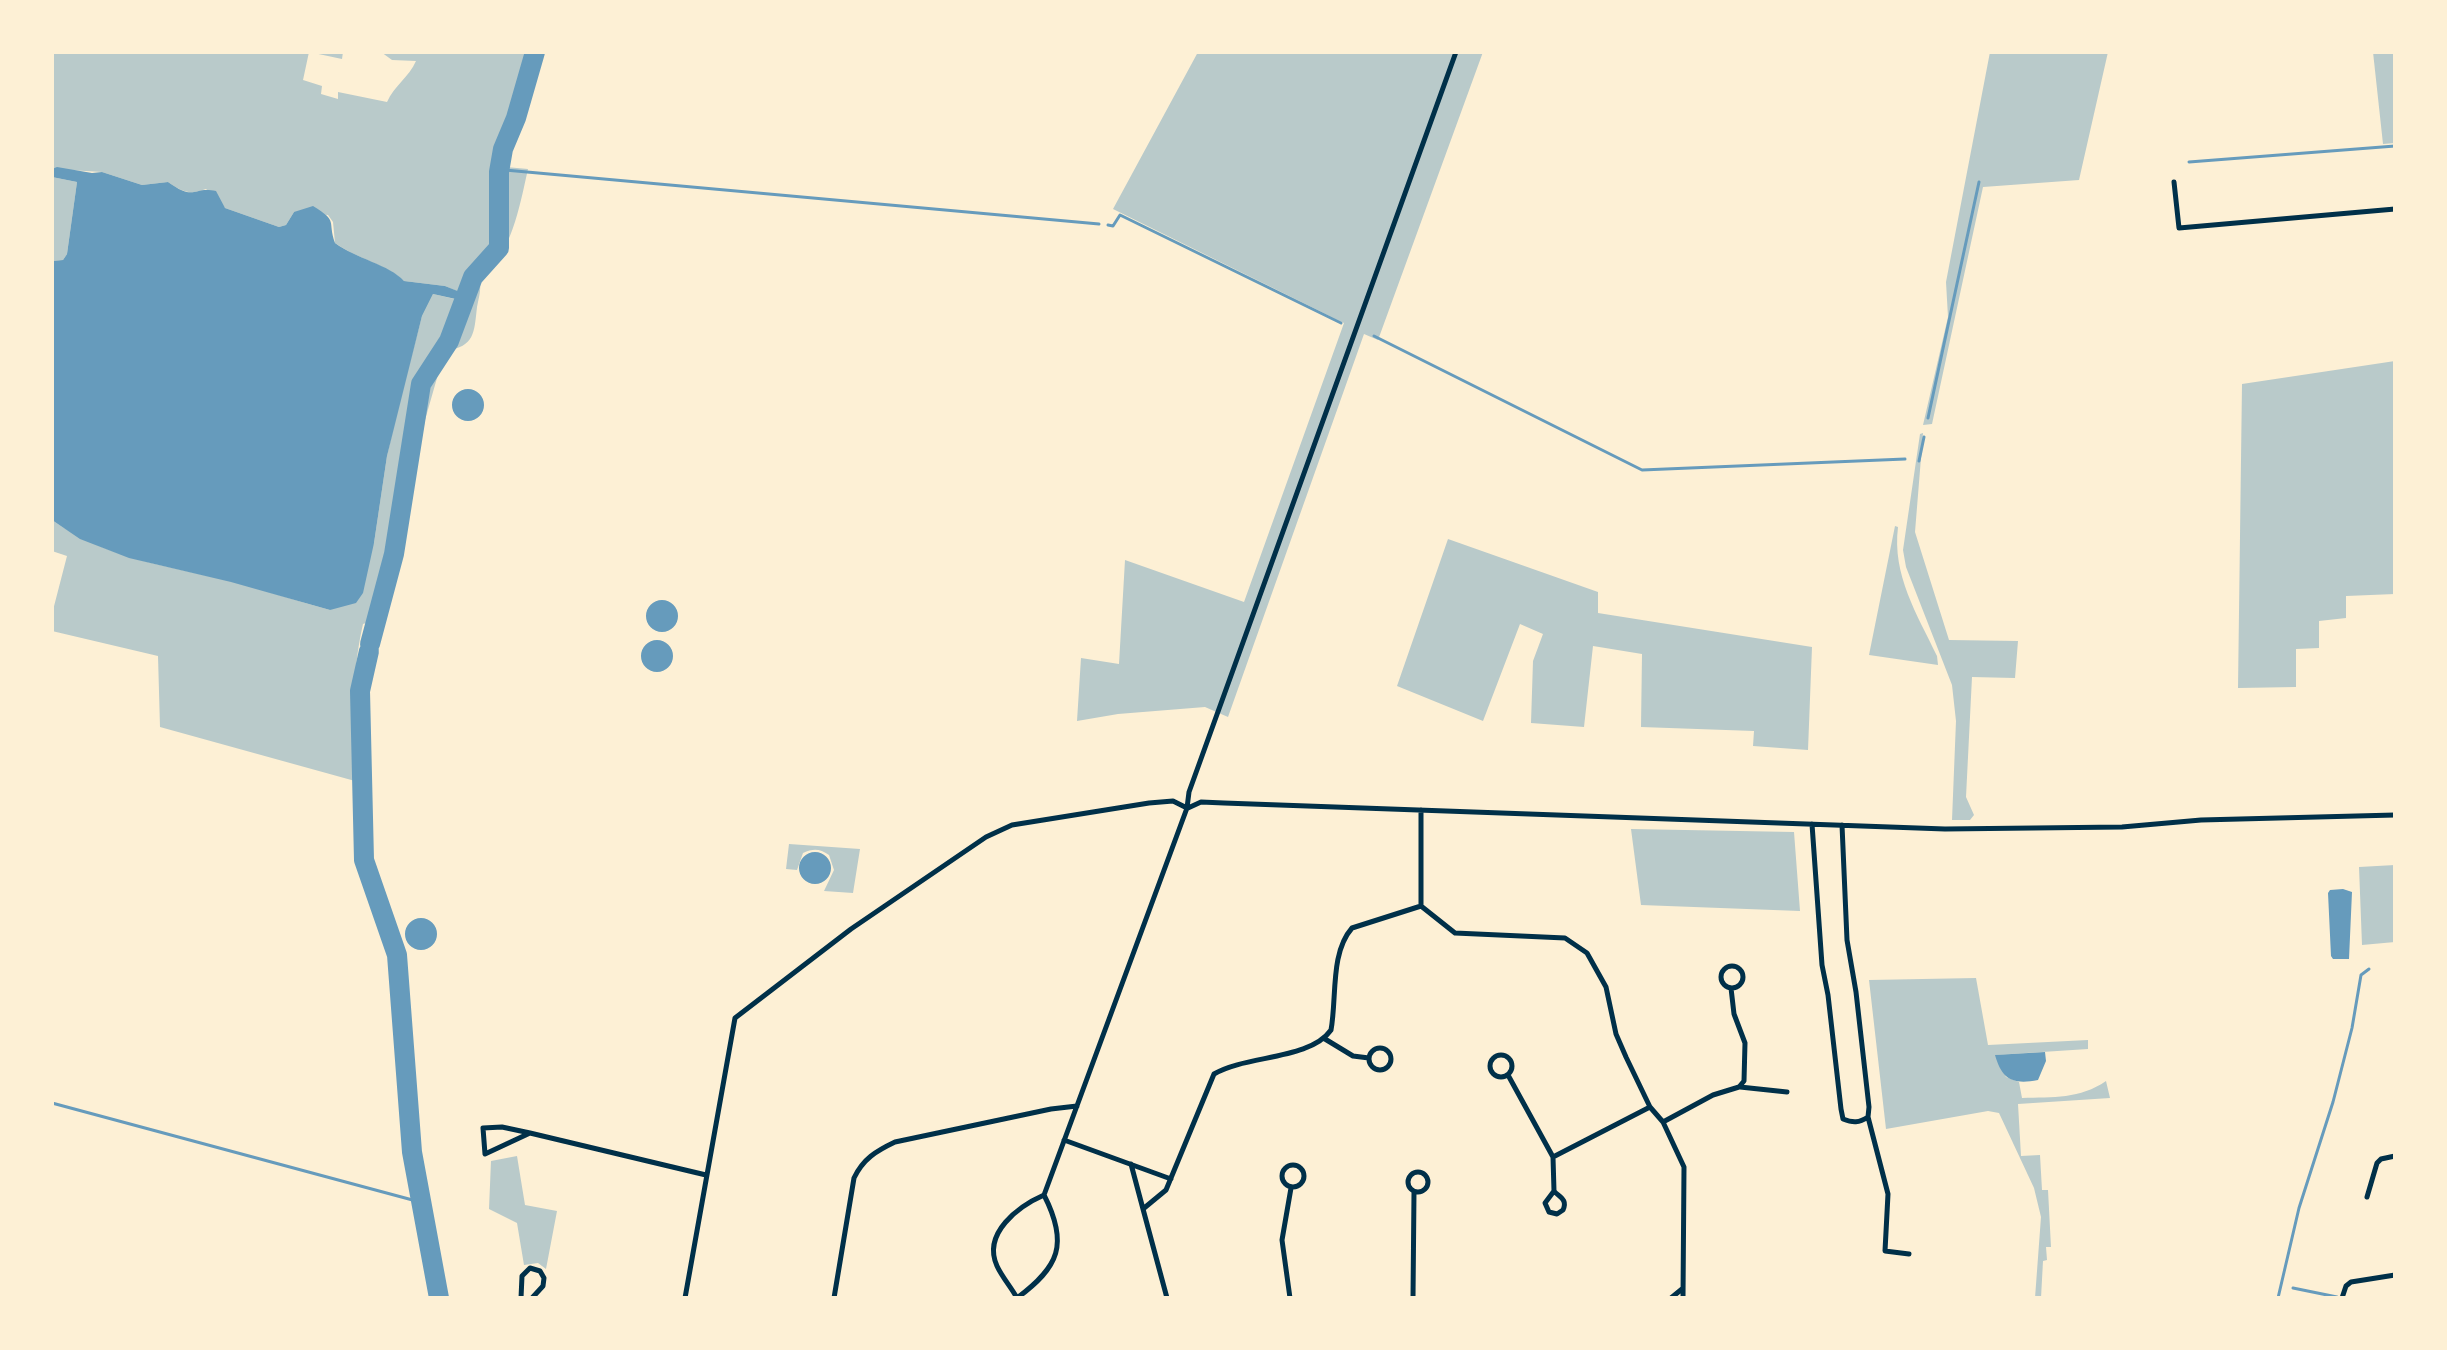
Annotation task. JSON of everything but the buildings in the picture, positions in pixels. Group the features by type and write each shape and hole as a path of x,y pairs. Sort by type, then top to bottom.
{"street":[{"path":"1044,1195 1054,1221 1057,1253 1041,1281 1017,1298 996,1265 996,1238 1005,1222 1044,1195 1187,808 1195,777 1456,52"},
{"path":"2174,182 2179,228 2395,209"},
{"path":"685,1298 735,1018 839,938 986,837 1012,825 1173,801 1187,808 1201,802 1945,829 2122,827 2201,820 2395,815"},
{"path":"1421,810 1421,906"},
{"path":"1812,824 1822,965 1841,1109 1843,1119 1852,1122 1868,1117"},
{"path":"1842,825 1847,940 1856,992 1868,1117 1888,1194 1885,1251 1909,1254"},
{"path":"1143,1209 1166,1190 1214,1074 1228,1066 1310,1047 1325,1039 1331,1030 1340,951 1345,937 1352,928 1421,906"},
{"path":"1421,906 1455,933 1565,938 1587,953 1606,987 1616,1034 1650,1107 1663,1122 1684,1167 1683,1298"},
{"path":"1728,966 1736,966 1743,973 1744,980 1739,986 1731,988 1724,985 1721,975 1728,966"},
{"path":"1731,988 1734,1014 1747,1055 1746,1074 1739,1087"},
{"path":"1325,1039 1353,1056 1369,1058"},
{"path":"1375,1049 1383,1049 1390,1054 1391,1063 1385,1069 1378,1070 1372,1067 1369,1058 1375,1049"},
{"path":"1502,1055 1510,1060 1512,1070 1508,1075 1500,1077 1494,1074 1490,1067 1494,1058 1502,1055"},
{"path":"1508,1075 1553,1157 1554,1191 1545,1203 1549,1212 1557,1214 1563,1210 1565,1203 1554,1191"},
{"path":"1663,1122 1713,1095 1739,1087 1787,1092"},
{"path":"834,1298 854,1178 875,1151 895,1142 1077,1106"},
{"path":"1553,1157 1650,1107"},
{"path":"530,1133 485,1154 483,1128 502,1127 530,1133 706,1175"},
{"path":"1064,1140 1171,1179"},
{"path":"2367,1197 2377,1163 2395,1156"},
{"path":"1131,1164 1167,1298"},
{"path":"1289,1165 1298,1166 1303,1171 1304,1180 1301,1185 1291,1188 1283,1181 1282,1172 1289,1165"},
{"path":"1290,1298 1282,1240 1291,1188"},
{"path":"1413,1298 1414,1192"},
{"path":"521,1298 522,1276 530,1268 540,1271 544,1278 543,1286 532,1298"},
{"path":"2342,1298 2351,1282 2395,1275"},
{"path":"1671,1298 1683,1288"}],"shaded area":[{"path":"52,52 309,52 303,80 322,86 321,94 338,99 338,92 387,102 416,61 392,60 381,52 529,52 509,129 516,135 506,167 528,169 513,229 500,256 480,280 471,337 463,346 446,351 443,357 425,420 402,547 382,618 363,624 353,721 355,781 160,727 158,656 52,631 52,614 67,556 52,551 52,520 94,544 116,552 330,610 374,543 387,456 422,316 433,294 459,300 459,292 445,286 404,281 343,248 335,243 333,222 328,215 294,212 286,225 279,227 225,208 206,189 186,192 168,182 142,185 102,172 52,169"},
{"path":"309,52 343,52 342,59"},
{"path":"1198,52 1483,52 1378,340 1364,334 1228,717 1205,707 1118,714 1077,721 1081,658 1119,664 1125,560 1244,602 1344,323 1113,209"},
{"path":"1990,52 2108,52 2079,180 1983,187 1932,424 1923,425 1948,317 1946,282"},
{"path":"2373,52 2395,52 2395,143 2383,144"},
{"path":"52,177 77,182 67,254 63,260 52,261"},
{"path":"2395,361 2395,594 2346,596 2346,618 2319,621 2319,648 2296,649 2296,687 2238,688 2242,384"},
{"path":"1923,433 1915,532 1949,640 2018,641 2015,678 1972,677 1966,797 1974,815 1970,820 1952,820 1956,721 1952,685 1906,567 1903,550 1920,434"},
{"path":"1895,526 1898,527 1897,545 1902,578 1937,656 1938,665 1869,655"},
{"path":"1448,539 1598,592 1598,613 1812,647 1808,750 1753,746 1754,731 1641,727 1642,654 1593,646 1584,727 1531,723 1533,661 1543,634 1520,624 1483,721 1397,686"},
{"path":"1631,829 1794,832 1800,911 1641,905"},
{"path":"789,844 860,849 853,893 824,891 834,870 829,855 823,851 803,853 797,870 786,869"},
{"path":"2395,865 2395,942 2362,945 2359,867"},
{"path":"1976,978 1988,1045 2088,1040 2088,1049 1996,1055 2006,1077 2019,1082 2022,1098 2076,1094 2106,1081 2110,1098 2018,1104 2021,1156 2040,1155 2042,1190 2048,1190 2051,1247 2046,1247 2047,1260 2043,1261 2041,1298 2035,1298 2041,1217 2034,1188 1999,1113 1988,1111 1886,1129 1869,980"},
{"path":"517,1156 525,1205 557,1211 546,1269 538,1263 524,1265 517,1223 489,1209 491,1161"}],"water":[{"path":"52,169 102,172 142,185 168,182 189,192 216,191 225,208 279,227 286,225 294,212 313,206 329,219 335,243 343,248 390,270 404,281 445,286 460,292 460,300 433,294 422,316 387,456 363,593 356,603 330,610 129,558 80,539 52,520 52,261 63,260 67,254 77,182 52,177"},
{"path":"468,389 479,394 484,405 479,416 468,421 457,416 452,405 457,394"},
{"path":"662,600 673,605 678,616 673,627 662,632 651,627 646,616 651,605"},
{"path":"657,640 668,645 673,656 668,667 657,672 646,667 641,656 646,645"},
{"path":"815,852 826,857 831,868 826,879 815,884 804,879 799,868 804,857"},
{"path":"2343,889 2352,892 2349,959 2333,959 2328,893"},
{"path":"421,918 432,923 437,934 432,945 421,950 410,945 405,934 410,923"},
{"path":"2045,1052 2046,1061 2038,1080 2021,1082 2005,1075 1995,1055"}],"waterway":[{"path":"370,644 394,554 421,384 449,341 473,277 499,248 499,172 503,149 516,118 535,52"},
{"path":"2189,162 2395,146"},
{"path":"499,172 505,170 1099,224"},
{"path":"1928,418 1979,182"},
{"path":"1108,225 1113,226 1120,215 1341,323"},
{"path":"1374,336 1642,470 1905,459"},
{"path":"1919,461 1924,437"},
{"path":"369,651 360,691 364,860 397,955 412,1152 439,1298"},
{"path":"2278,1298 2299,1208 2333,1102 2352,1028 2361,975 2369,969"},
{"path":"52,1103 420,1202"},
{"path":"2293,1288 2337,1297"}]}
